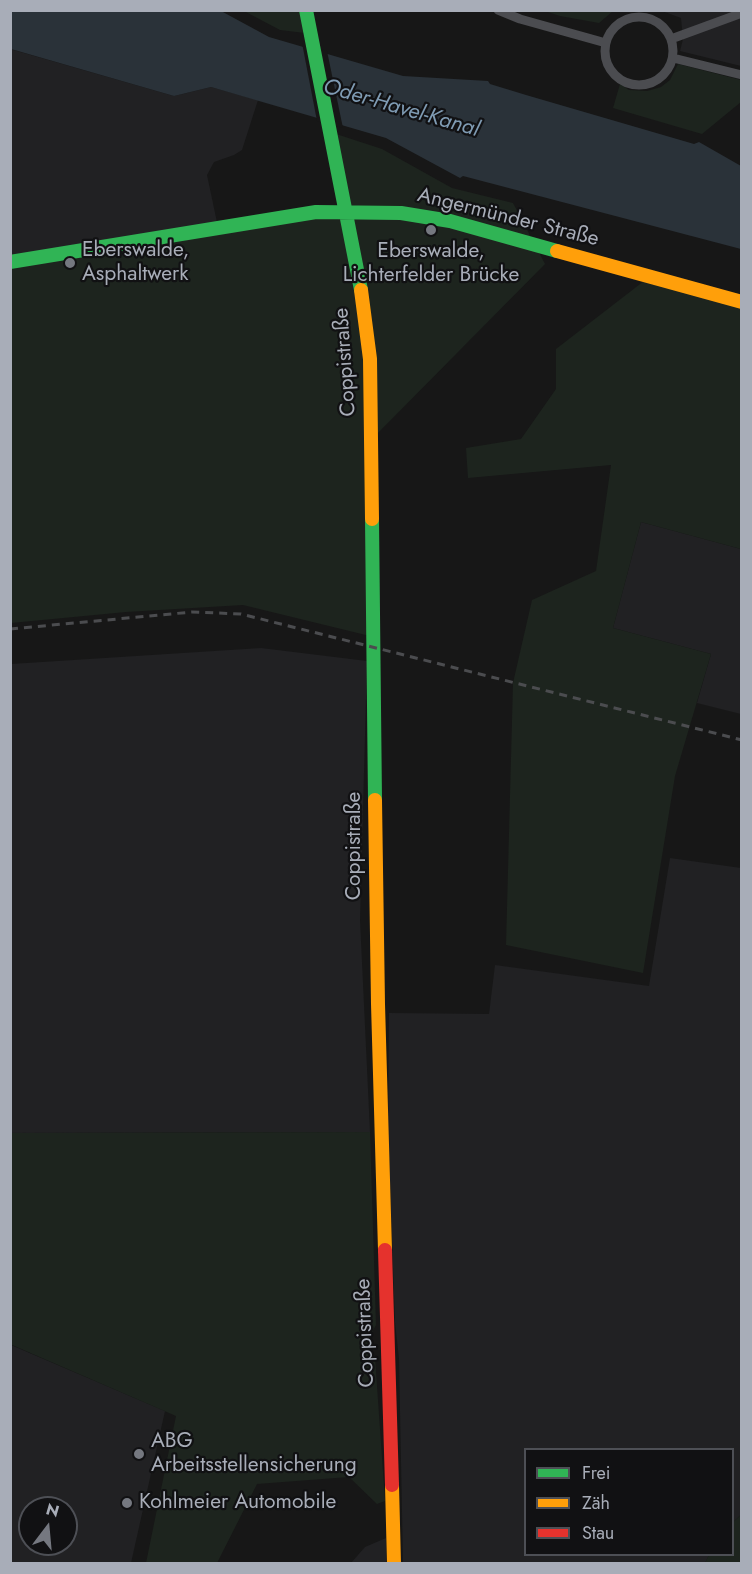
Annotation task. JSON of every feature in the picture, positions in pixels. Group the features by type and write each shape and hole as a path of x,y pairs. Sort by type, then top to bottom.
{"main road":[{"name":"Coppistraße","path":"306,10 366,318 371,388 378,1004 394,1563"},
{"name":"Angermünder Straße","path":"10,262 316,212 401,213 450,221 741,302"}],"street":[{"path":"498,10 606,43"},
{"path":"671,39 741,13"},
{"path":"648,18 666,30 671,39 673,58 669,68 662,77 653,82 643,85 622,81 608,64 605,54 606,43 618,25 627,20 648,18"},
{"path":"673,58 741,75"}],"shaded area":[{"path":"613,10 599,23 545,11"},
{"path":"244,11 301,11 305,33 280,30"},
{"path":"662,11 741,11 741,66 680,51 683,39 681,18"},
{"path":"10,49 174,96 211,87 258,100 242,150 214,162 207,175 218,227 11,265"},
{"path":"678,64 741,80 741,102 702,134 613,108 620,84 629,90 647,91 661,87 670,80"},
{"path":"330,132 382,149 452,188 513,203 545,264 372,439 374,637 243,605 126,612 11,623 11,265 346,212"},
{"path":"644,281 741,307 741,549 641,522 613,628 711,654 675,776 643,973 506,945 513,683 532,600 596,571 611,465 468,478 466,448 521,439 556,389 556,349"},
{"path":"641,522 741,549 741,714 697,703 711,654 613,628"},
{"path":"261,648 367,661 360,920 370,1132 11,1133 11,664"},
{"path":"670,858 741,868 741,1515 734,1521 734,1448 524,1448 524,1556 708,1556 705,1563 403,1563 399,1359 395,1322 388,1131 389,1013 489,1014 495,965 649,986"},
{"path":"370,1132 376,1325 367,1341 375,1357 385,1501 377,1504 349,1477 257,1484 217,1563 146,1563 176,1416 12,1345 11,1348 11,1133"},
{"path":"11,1345 165,1411 131,1563 11,1564"},
{"path":"741,1515 741,1563 705,1563 708,1556 734,1556 734,1521"},
{"path":"386,1538 386,1563 351,1563 365,1547"}],"water":[{"name":"Oder-Havel-Kanal","path":"10,11 221,11 269,37 403,76 488,81 490,84 694,144 699,142 741,166 741,249 463,176 460,178 386,138 211,87 174,96 11,49"}],"pier":[{"path":"302,43 327,51 343,128 317,121"}],"railway":[{"path":"10,629 192,612 241,614 742,740"}],"traffic: fast":[{"path":"306,10 361,290"},
{"path":"10,262 316,212 401,213 450,221 557,251"},
{"path":"372,519 375,800"}],"traffic: slow":[{"path":"557,251 742,302"},
{"path":"361,290 370,359 372,519"},
{"path":"375,800 385,1250"},
{"path":"392,1485 394,1564"}],"traffic: jam":[{"path":"385,1250 392,1485"}],"place":[{"name":"Eberswalde, Lichterfelder Brücke","path":"431,230"},
{"name":"Eberswalde, Asphaltwerk","path":"70,263"},
{"name":"ABG Arbeitsstellensicherung","path":"139,1454"},
{"name":"Kohlmeier Automobile","path":"127,1503"}]}
